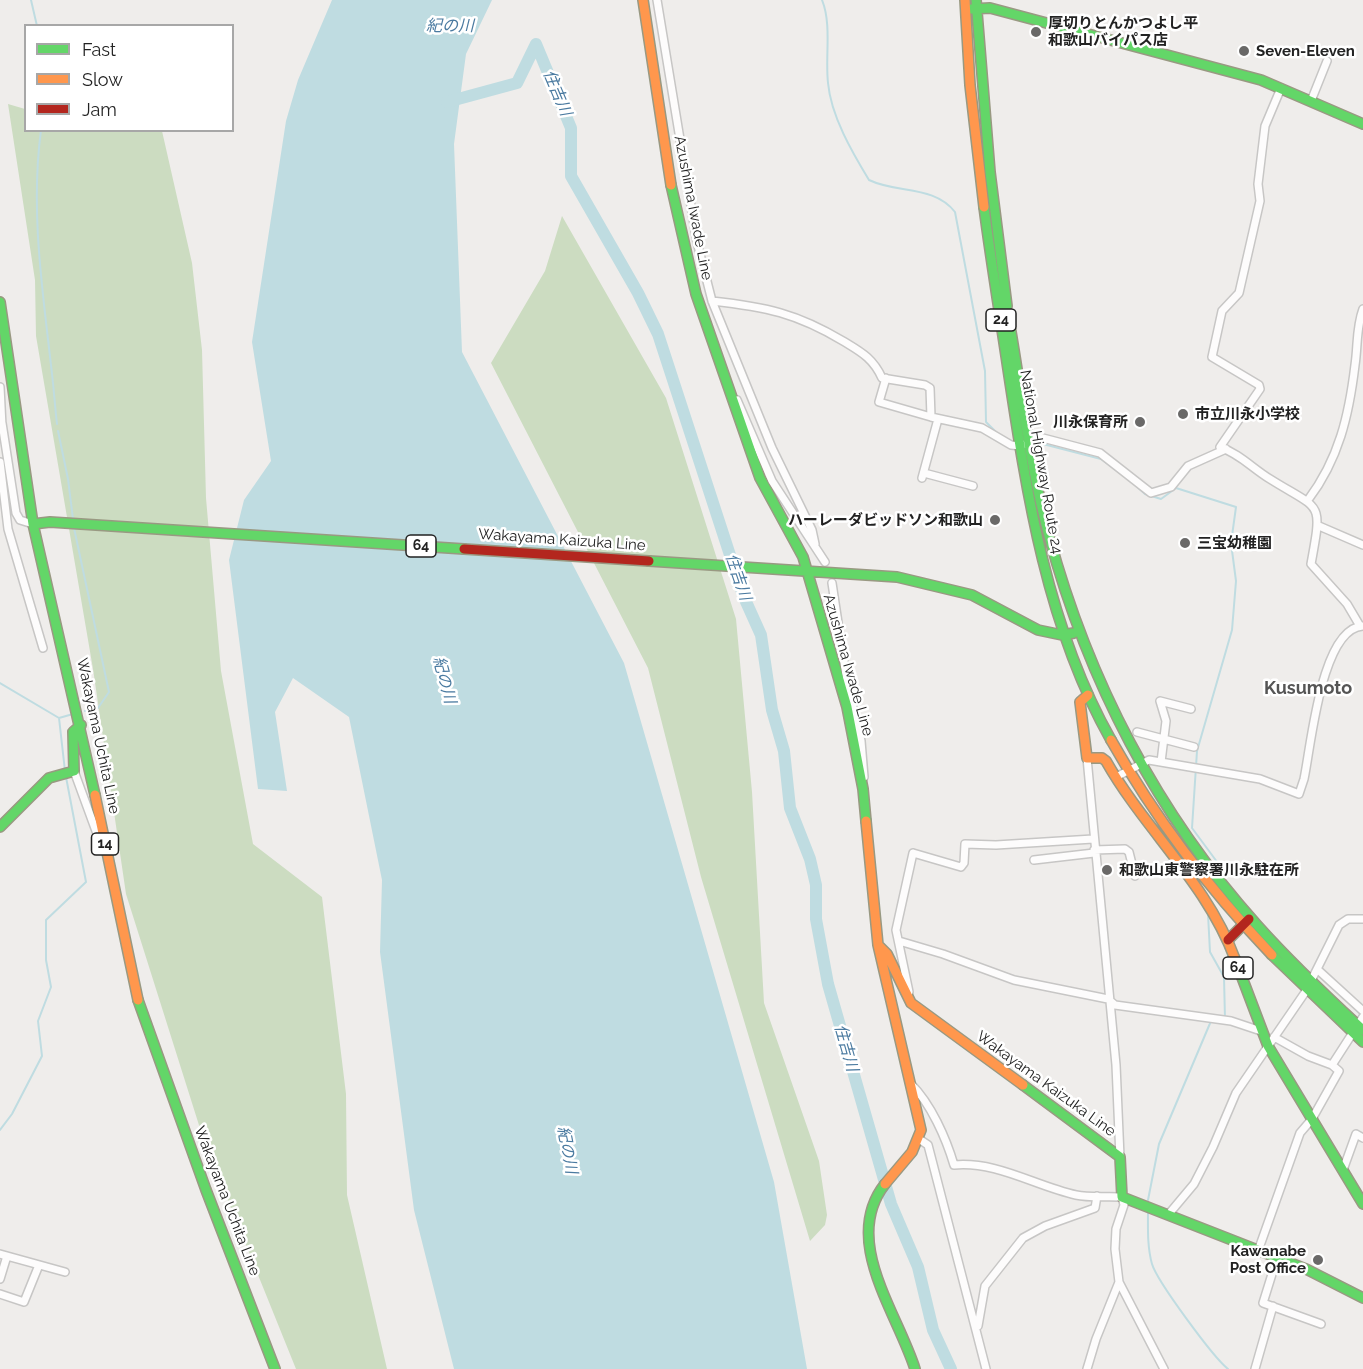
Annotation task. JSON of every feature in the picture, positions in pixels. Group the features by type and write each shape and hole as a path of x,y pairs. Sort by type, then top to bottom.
{"main road":[{"name":"Azushima Iwade Line","path":"643,0 682,242 724,377 760,478 795,539 807,571 847,707 863,789 878,945 910,1083 920,1115 919,1139 915,1150 874,1200 867,1217 866,1232 868,1247 915,1369"},
{"path":"965,4 977,4 1261,80 1363,124"},
{"name":"National Highway Route 24","path":"965,4 973,106 991,256 1021,446 1046,571 1066,636 1088,695 1128,770 1190,862 1243,928 1306,991 1359,1026"},
{"name":"National Highway Route 24","path":"977,4 998,241 1030,441 1048,534 1078,632 1097,682 1140,764 1177,825 1220,884 1250,918 1311,981 1359,1026 1363,1042"},
{"name":"Wakayama Uchita Line","path":"0,303 33,524 81,724 126,952 139,1002 202,1179 275,1369"},
{"name":"Wakayama Kaizuka Line","path":"33,524 50,522 897,577 941,585 981,599 1045,634 1066,636"},
{"path":"1066,636 1078,632"},
{"path":"1087,758 1080,702 1088,695"},
{"path":"0,827 49,778 72,772 74,732 81,724"},
{"name":"64","path":"1087,758 1102,758 1116,777 1125,795 1196,883 1228,940 1268,1046 1363,1204"},
{"path":"1228,940 1243,928 1250,918"},
{"name":"Wakayama Kaizuka Line","path":"878,945 887,954 905,995 911,1003 1120,1157 1122,1197"},
{"path":"1122,1197 1146,1203 1168,1215 1315,1273 1363,1298"}],"street":[{"path":"657,0 697,242 712,301 772,448 812,530 815,544"},
{"path":"1311,101 1328,61"},
{"path":"1116,777 1149,760 1260,779 1299,794 1325,671 1334,648 1344,636 1361,626 1347,604 1311,564 1319,526 1313,506 1308,500 1268,478 1240,455 1220,447 1260,389 1259,385 1212,357 1222,311 1239,293 1260,201 1258,184 1265,126 1281,88"},
{"path":"712,301 766,307 804,319 870,357 882,378 925,384 930,388 935,418 923,476 973,486"},
{"path":"1308,500 1326,477 1346,420 1356,363 1358,325 1363,309"},
{"path":"724,377 738,402 772,481 825,562"},
{"path":"886,378 879,402 935,418 982,428 1011,445 1021,446 1039,437 1100,453 1151,493 1157,494 1171,487 1188,466 1226,449"},
{"path":"0,387 0,436"},
{"path":"1,423 16,513 20,520 33,524"},
{"path":"0,462 9,529 43,648"},
{"path":"1319,526 1363,545"},
{"path":"832,583 847,682 861,741 863,789"},
{"path":"1161,762 1166,721 1160,701 1191,709"},
{"path":"1137,732 1194,747"},
{"path":"1087,758 1094,852 1105,935 1108,999 1116,1065 1120,1157"},
{"path":"72,772 96,831 105,841"},
{"path":"911,1003 896,930 913,853 961,867 964,863 965,844 996,845 1094,839"},
{"path":"1034,860 1125,849 1129,852 1135,876"},
{"path":"1168,1215 1194,1184 1236,1093 1306,991 1339,925 1348,919 1363,919"},
{"path":"899,941 943,954 1014,980 1108,999 1116,1005 1231,1021 1261,1031"},
{"path":"1317,969 1363,1011"},
{"path":"1332,1065 1359,1026"},
{"path":"1258,1251 1300,1133 1312,1119 1339,1071 1332,1065 1308,1056 1274,1037"},
{"path":"910,1083 918,1091 937,1125 949,1148 954,1165 969,1164 991,1168 1077,1196 1122,1197 1124,1205 1116,1229 1115,1250 1119,1282 1164,1369"},
{"path":"1343,1170 1356,1134 1363,1138"},
{"path":"919,1139 928,1145 986,1369"},
{"path":"977,1330 985,1286 1023,1238 1095,1208 1097,1196"},
{"path":"0,1279 4,1255 65,1272"},
{"path":"1277,1258 1263,1303 1321,1324"},
{"path":"0,1294 24,1302 39,1265"},
{"path":"1088,1369 1096,1339 1119,1282"},
{"path":"1255,1369 1273,1306"}],"green space":[{"path":"8,104 24,109 24,132 162,132 192,263 202,350 206,498 221,671 253,844 322,897 346,1094 347,1195 387,1369 296,1369 204,1141 126,894 93,669 36,336 35,280"},
{"path":"562,216 666,398 736,619 752,792 764,1003 819,1161 827,1215 825,1225 810,1241 701,877 648,668 491,363 545,271"}],"water":[{"name":"紀の川","path":"332,0 492,0 466,54 454,144 462,352 624,663 774,1182 807,1369 454,1369 414,1210 380,952 382,880 349,717 293,678 275,712 287,791 258,789 229,560 244,500 271,461 252,342 286,121 298,80"}],"waterway":[{"path":"31,0 37,24"},
{"path":"822,0 827,20 827,73 833,108 843,133 869,180 937,198 955,212 985,371 986,422 997,433"},
{"name":"住吉川","path":"447,102 517,83 536,44 571,128 571,176 638,293 658,334 743,595 761,635 772,710 784,751 790,808 810,859 816,885 816,919 828,984 891,1204 918,1267 933,1330 951,1369"},
{"path":"41,132 37,222 57,424"},
{"path":"58,431 73,519"},
{"path":"1043,444 1101,459 1127,478"},
{"path":"1133,483 1145,494 1161,499 1176,488 1236,507 1231,543 1236,581 1232,630 1197,751 1192,828 1226,874"},
{"path":"74,528 109,692 98,708 85,711"},
{"path":"0,683 59,718 73,714"},
{"path":"59,718 65,771"},
{"path":"0,1130 12,1114 42,1056 38,1021 51,987 46,960 46,920 86,882 66,777"},
{"path":"1208,914 1210,952 1224,977 1225,1019"},
{"path":"1148,1200 1159,1144 1211,1021"},
{"path":"1148,1209 1149,1250 1156,1273 1174,1302 1228,1369"}],"traffic: fast":[{"path":"976,0 990,172 1007,306"},
{"path":"971,9 990,8 1261,80 1363,124"},
{"path":"671,185 696,294 760,478 803,557 847,707 863,789 866,821"},
{"path":"984,207 1023,464 1043,559 1055,606 1071,652 1089,697 1111,740"},
{"path":"0,302 33,524 95,795"},
{"path":"1010,326 1031,458 1049,536 1084,642 1130,743 1188,838 1221,882 1282,952 1363,1030"},
{"path":"33,524 50,522 464,549"},
{"path":"649,561 897,577 972,595 1038,630 1062,635 1074,633"},
{"path":"0,827 49,778 74,771 73,732 81,725"},
{"path":"1272,955 1363,1042"},
{"path":"1235,959 1268,1046 1363,1204"},
{"path":"138,1000 206,1190 275,1369"},
{"path":"1023,1085 1120,1157 1122,1197 1306,1269 1363,1298"},
{"path":"885,1184 873,1206 869,1229 870,1252 886,1300 915,1369"}],"traffic: slow":[{"path":"643,0 671,185"},
{"path":"965,0 970,85 984,207"},
{"path":"1088,695 1080,702 1087,758 1102,758 1106,761 1209,906 1235,959"},
{"path":"1111,740 1146,797 1205,879 1272,955"},
{"path":"95,795 138,1000"},
{"path":"866,821 878,945 921,1130 912,1152 885,1184"},
{"path":"878,945 887,954 911,1003 1023,1085"}],"traffic: jam":[{"path":"464,549 649,561"},
{"path":"1228,940 1249,919"}],"place":[{"name":"厚切りとんかつよし平 和歌山バイパス店","path":"1036,32"},
{"name":"Seven-Eleven","path":"1244,51"},
{"name":"市立川永小学校","path":"1183,414"},
{"name":"川永保育所","path":"1140,422"},
{"name":"ハーレーダビッドソン和歌山","path":"995,520"},
{"name":"三宝幼稚園","path":"1185,543"},
{"name":"和歌山東警察署川永駐在所","path":"1107,870"},
{"name":"Kawanabe Post Office","path":"1318,1260"}],"district":[{"name":"Kusumoto","path":"1308,689"}]}
